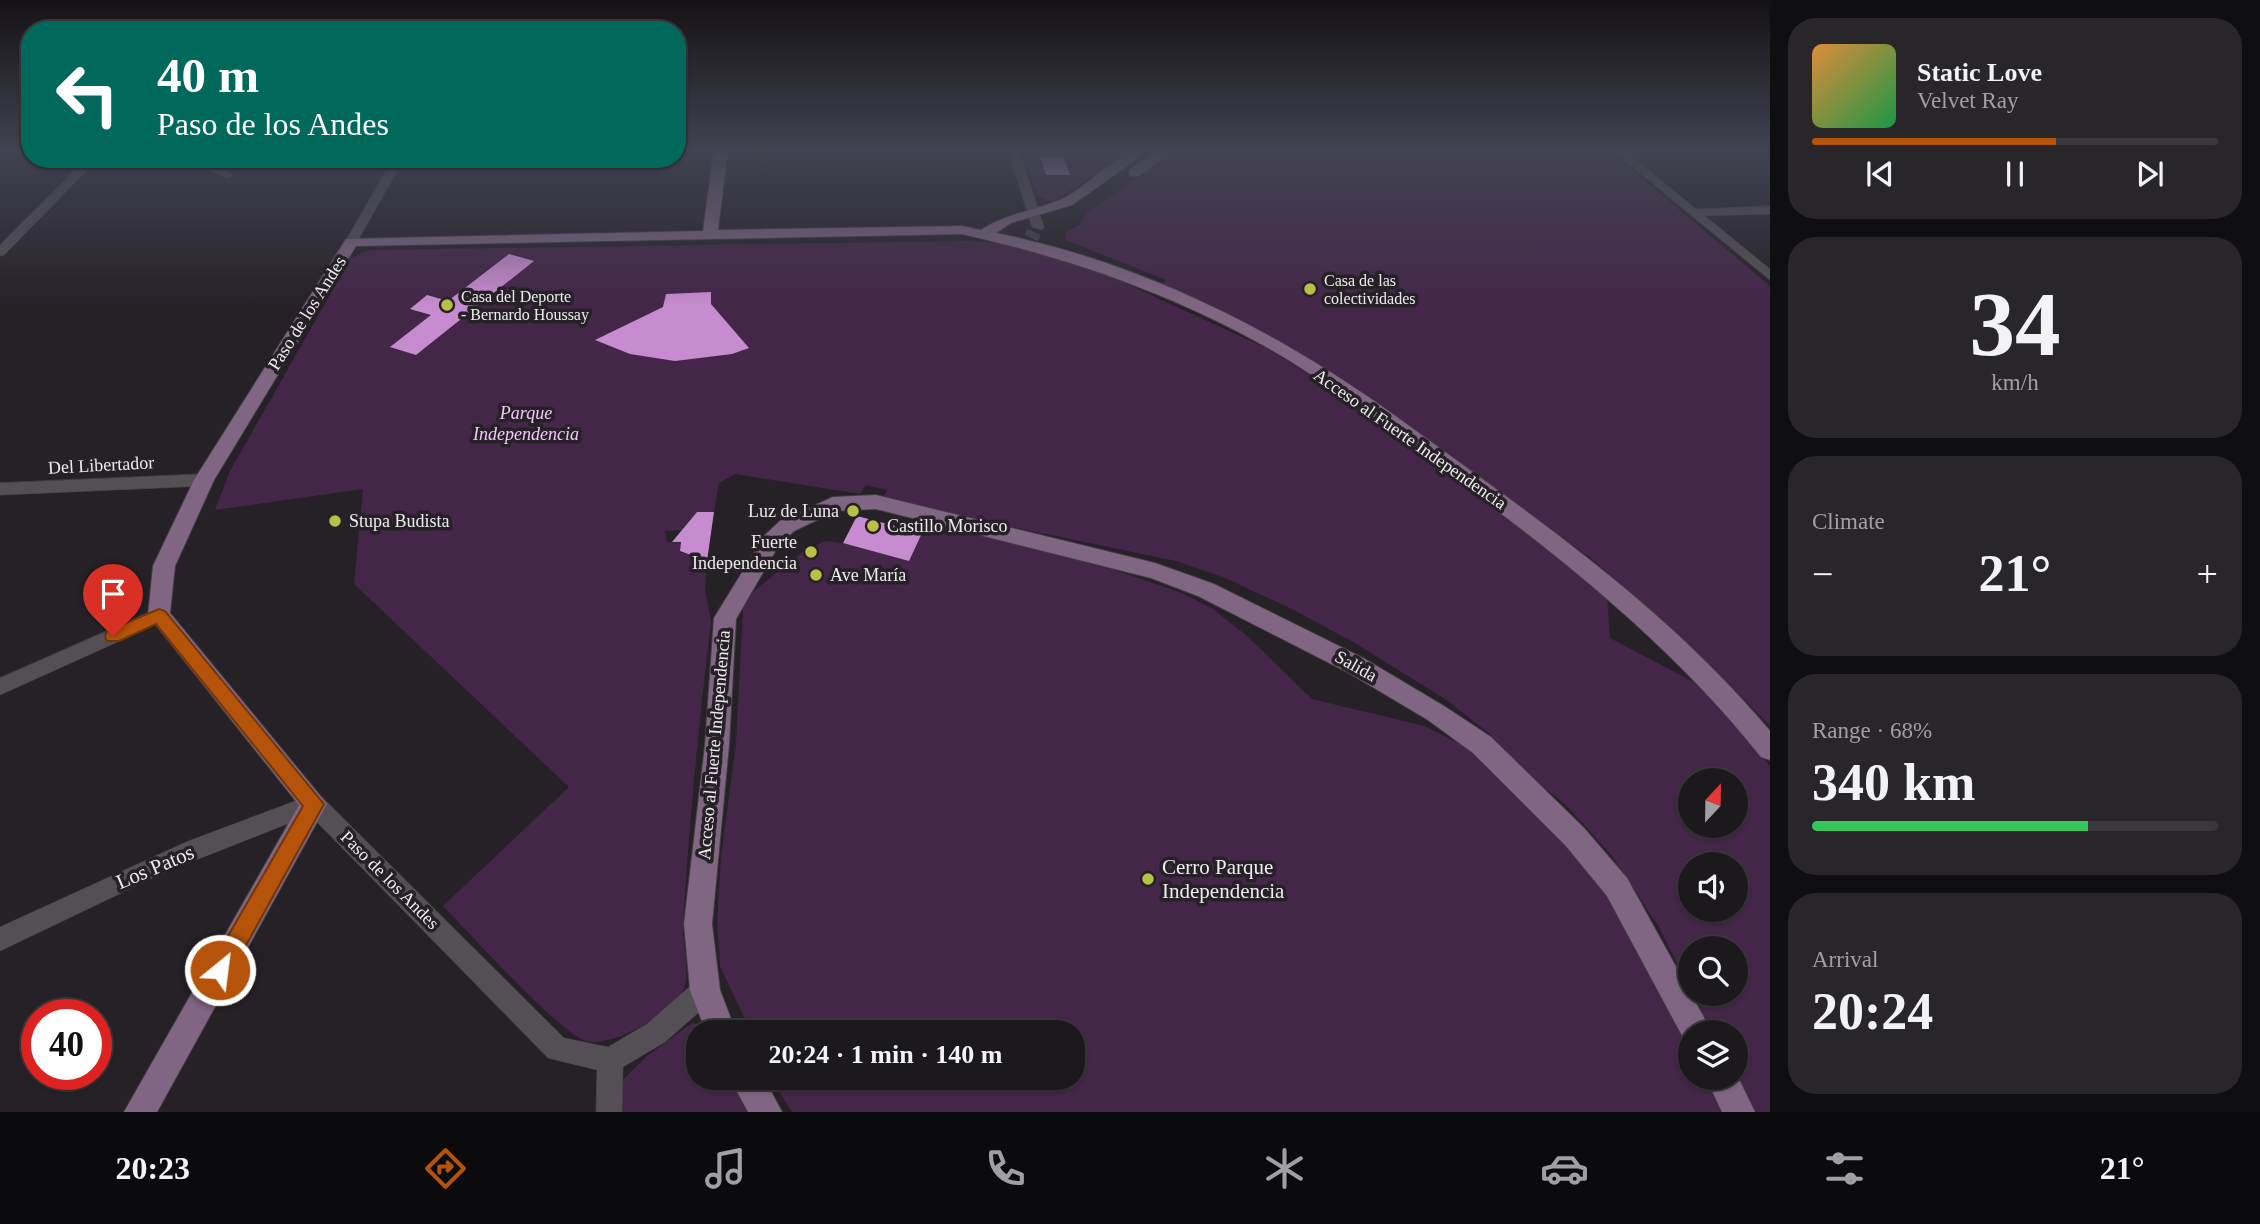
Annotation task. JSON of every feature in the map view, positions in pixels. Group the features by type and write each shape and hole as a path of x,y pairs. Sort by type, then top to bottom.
{"street":[{"path":"0,252 50,202"},
{"name":"Paso de los Andes","path":"374,202 204,480 164,566 159,615 314,804 557,1049 610,1060"},
{"path":"710,235 714,202"},
{"path":"1026,202 1033,231"},
{"path":"1033,231 1067,202"},
{"path":"984,235 1006,220 1033,231 1092,202"},
{"path":"1680,202 1770,276"},
{"path":"1694,213 1770,210"},
{"name":"Acceso al Fuerte Independencia","path":"351,242 962,230 984,235 1033,231 1236,327 1326,377 1597,576 1697,666 1745,717 1770,750"},
{"name":"Del Libertador","path":"0,489 204,480"},
{"name":"Acceso al Fuerte Independencia","path":"716,1020 705,990 698,924 717,745 725,618 772,540 787,526 833,504 876,502"},
{"name":"Salida","path":"876,502 1155,571 1206,590 1357,666 1436,713 1482,745 1575,837 1617,887 1690,1020"},
{"path":"0,687 159,615"},
{"path":"140,1112 314,804"},
{"name":"Los Patos","path":"0,939 101,889 270,819 314,804"},
{"path":"609,1112 610,1060 656,1033 705,990"},
{"path":"753,1090 765,1112"},
{"path":"1728,1090 1739,1112"}],"green space":[{"path":"1103,202 1670,202 1770,286 1770,726 1712,666 1589,557 1397,418 1160,287 1166,280 1065,240 1066,232 1079,225 1087,213"},
{"name":"Parque Independencia","path":"970,241 1000,243 1088,266 1266,348 1316,378 1607,594 1610,638 1709,690 1750,736 1770,767 1770,1112 1755,1112 1743,1090 1748,1090 1748,1020 1707,1020 1699,1006 1748,1006 1748,936 1678,936 1678,966 1659,927 1612,856 1568,807 1529,775 1490,734 1445,699 1355,643 1290,608 1225,578 1176,561 882,500 887,490 866,485 860,494 735,474 719,483 714,512 697,512 682,530 665,531 667,542 681,543 680,552 707,561 705,589 711,622 685,887 685,985 682,993 665,1011 624,1035 597,1042 586,1041 573,1034 535,1001 443,906 569,787 354,584 363,489 215,510 230,471 351,258 369,250"},
{"path":"929,521 1121,572 1182,593 1213,609 1246,635 1312,699 1424,726 1469,748 1567,844 1617,911 1678,1026 1678,1090 1712,1090 1723,1112 792,1112 778,1090 1085,1090 1085,1020 745,1020 720,966 717,921 721,857 736,743 743,608 754,591 801,553 825,541 843,543 922,533"},
{"path":"686,1027 686,1090 737,1090 749,1112 619,1112 617,1086 647,1056"}],"building":[{"name":"Casa del Deporte - Bernardo Houssay","path":"509,254 534,261 416,355 390,347 431,315 410,309 427,295 448,301"},
{"path":"711,292 711,304 749,348 732,354 675,361 630,354 595,340 663,307 666,294"},
{"path":"697,512 714,512 707,561 680,551 681,542 672,542"},
{"name":"Castillo Morisco","path":"857,516 922,533 909,561 843,543"}],"tunnel":[{"path":"1031,238 1034,232"}],"place":[{"name":"Casa de las colectividades","path":"1310,289"},
{"name":"Casa del Deporte - Bernardo Houssay","path":"447,305"},
{"name":"Luz de Luna","path":"853,511"},
{"name":"Stupa Budista","path":"335,521"},
{"name":"Castillo Morisco","path":"873,526"},
{"name":"Fuerte Independencia","path":"811,552"},
{"name":"Ave María","path":"816,575"},
{"name":"Cerro Parque Independencia","path":"1148,879"}],"route":[{"path":"113,636 159,615 314,804 220,970"}]}
